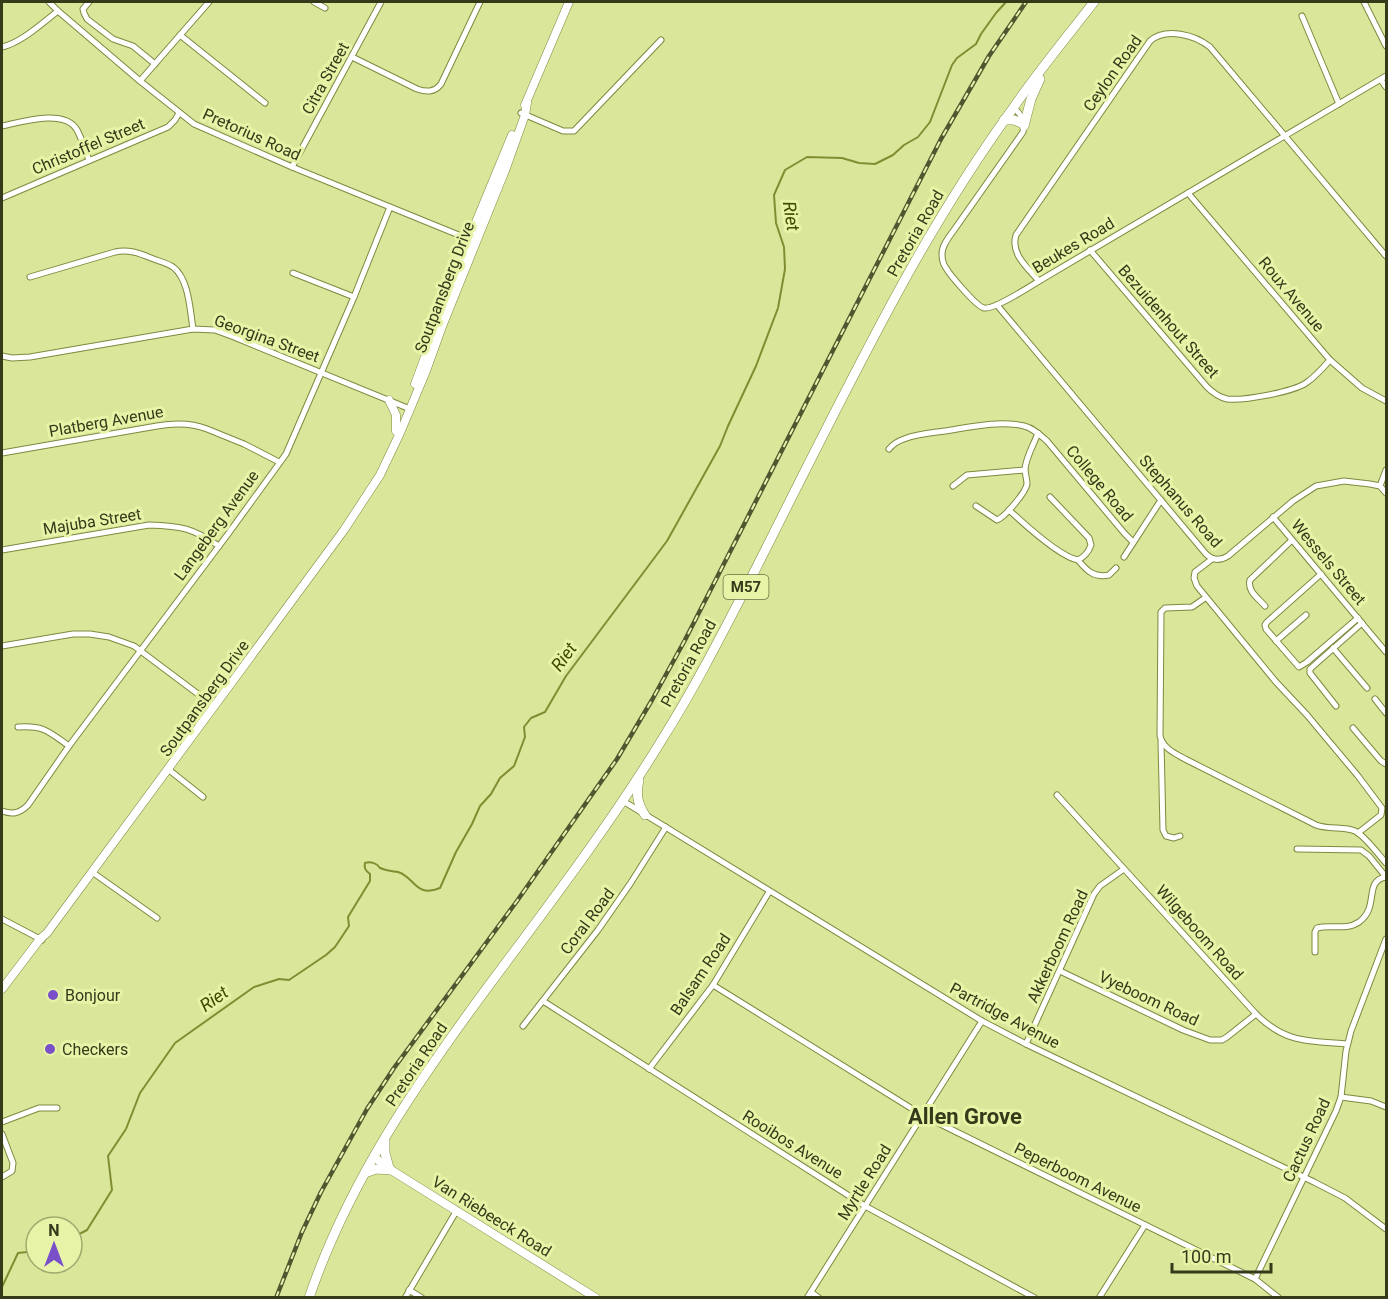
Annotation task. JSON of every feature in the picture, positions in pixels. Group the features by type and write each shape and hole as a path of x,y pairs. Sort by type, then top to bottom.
{"main road":[{"name":"Pretoria Road","path":"309,1298 332,1236 364,1173 392,1125 444,1047 623,801 691,690 864,356 909,272 957,191 1013,107 1094,2"},
{"path":"1004,120 1014,120 1024,125 1031,99 1044,68"},
{"path":"640,775 637,798 645,814"},
{"path":"364,1173 376,1169 390,1169 384,1153 385,1138"}],"street":[{"name":"Pretorius Road","path":"49,2 178,113 200,127 473,240"},
{"path":"89,2 84,9 87,19 113,39 133,46 155,64"},
{"path":"140,81 208,2"},
{"path":"314,2 325,8"},
{"name":"Citra Street","path":"292,167 381,2"},
{"path":"352,57 417,89 435,90 441,84 480,2"},
{"name":"Soutpansberg Drive","path":"2,989 92,872 369,493 400,433 473,240 569,2"},
{"path":"1364,2 1386,46"},
{"path":"2,46 18,41 58,11"},
{"path":"1302,16 1339,104"},
{"name":"Ceylon Road","path":"1039,281 1016,252 1014,247 1016,235 1146,47 1155,37 1168,33 1176,33 1210,47 1386,256"},
{"path":"180,35 265,103"},
{"path":"523,114 563,131 574,131 661,40"},
{"path":"1384,78 1386,87"},
{"name":"Beukes Road","path":"997,305 1384,78"},
{"path":"997,305 985,309 980,307 946,268 942,253 945,243 1023,132 1024,125 1021,116 1013,107"},
{"name":"Christoffel Street","path":"2,198 168,127 178,113"},
{"path":"2,126 49,118 72,123 89,160"},
{"name":"Roux Avenue","path":"1188,193 1330,360 1354,383 1386,401"},
{"name":"Langeberg Avenue","path":"2,810 13,813 24,809 290,447 390,207"},
{"name":"Bezuidenhout Street","path":"1090,250 1216,395 1227,399 1244,399 1297,387 1311,380 1330,360"},
{"path":"30,277 115,252 139,253 170,265 178,272 186,289 193,328"},
{"path":"293,273 354,297"},
{"name":"Stephanus Road","path":"997,305 1212,559 1224,558 1273,517 1316,486 1344,481 1380,486"},
{"name":"Georgina Street","path":"2,356 30,357 193,328 215,330 408,408"},
{"path":"390,400 396,415 396,431"},
{"name":"Soutpansberg Drive","path":"378,476 408,408"},
{"name":"Platberg Avenue","path":"2,453 180,424 207,429 279,462"},
{"path":"889,449 897,442 910,437 988,425 1022,425 1038,433 1025,470 1027,481 1024,490 1009,510 997,520 976,506"},
{"name":"College Road","path":"1038,433 1134,542"},
{"path":"953,486 967,474 1025,470"},
{"path":"1386,470 1380,486 1386,493"},
{"path":"1050,497 1089,538 1092,545 1090,549 1078,560"},
{"name":"College Road","path":"1124,557 1161,500"},
{"path":"1009,510 1058,550 1078,560 1087,571 1098,576 1109,575 1116,568"},
{"name":"Wessels Street","path":"1273,517 1386,652"},
{"name":"Majuba Street","path":"2,550 150,525 190,529 219,546"},
{"path":"1265,606 1249,587 1250,580 1292,540"},
{"path":"1212,559 1194,575 1197,586 1276,682 1308,715 1381,805 1383,810 1381,815 1358,833"},
{"path":"1321,574 1265,624 1266,629 1300,666 1360,621"},
{"path":"1180,836 1174,838 1166,836 1163,830 1161,612 1165,608 1192,608 1205,597"},
{"path":"1276,641 1306,615"},
{"path":"1336,706 1312,676 1310,670 1312,665 1360,621"},
{"path":"2,646 73,634 90,634 119,640 140,651 214,706"},
{"path":"1333,648 1367,688"},
{"path":"1375,699 1386,713"},
{"path":"18,727 43,728 69,746"},
{"path":"1353,728 1386,764"},
{"path":"1161,739 1166,747 1176,754 1316,825 1358,833 1386,863"},
{"path":"168,769 202,797"},
{"name":"Wilgeboom Road","path":"1057,795 1270,1027 1286,1036 1310,1041 1347,1044"},
{"name":"Partridge Avenue","path":"623,801 982,1021 1305,1177 1345,1198 1386,1229"},
{"name":"Coral Road","path":"523,1026 605,921 666,827"},
{"path":"1297,849 1361,850 1386,877 1374,884 1371,906 1358,922 1345,927 1317,928 1315,952"},
{"name":"Akkerboom Road","path":"1026,1044 1094,894 1100,886 1124,869"},
{"path":"92,872 157,918"},
{"name":"Balsam Road","path":"649,1069 713,985 770,891"},
{"path":"2,919 43,938"},
{"name":"Soutpansberg Drive","path":"2,998 43,938"},
{"name":"Cactus Road","path":"1255,1279 1327,1132 1341,1097 1347,1044 1353,1022 1386,939"},
{"name":"Vyeboom Road","path":"1060,971 1183,1030 1210,1040 1222,1040 1256,1014"},
{"name":"Peperboom Avenue","path":"713,985 922,1115 1255,1279 1279,1298"},
{"name":"Rooibos Avenue","path":"543,1001 865,1206 1035,1298"},
{"name":"Myrtle Road","path":"809,1295 982,1021"},
{"path":"1341,1097 1371,1101 1386,1107"},
{"path":"2,1122 39,1108 57,1108"},
{"path":"2,1134 13,1168 2,1177"},
{"name":"Van Riebeeck Road","path":"374,1157 596,1298"},
{"path":"405,1298 457,1210"},
{"path":"1099,1298 1145,1225"},
{"path":"409,1290 422,1298"},
{"path":"809,1295 819,1298"}],"waterway":[{"name":"Riet","path":"84,1232 112,1190 108,1156 126,1129 140,1093 175,1043 254,987 279,979 289,980 335,947 349,926 348,917 370,881 370,874 366,870 365,863 373,863 380,868 398,872 420,889 440,888 480,806 491,794 500,778 514,766 525,737 524,727 531,718 545,712 566,676 667,541 720,446 756,366 778,308 785,269 784,247 776,223 774,195 785,170 807,157 842,158 859,163 875,164 893,155 918,137 930,122 952,65 957,58 976,44 1006,2"},
{"name":"Riet","path":"2,1287 18,1253 24,1252"}],"railway":[{"path":"276,1298 302,1232 321,1192 367,1109 394,1068 517,901 617,759 652,700 685,640 941,139 989,56 1026,2"}],"place":[{"name":"Bonjour","path":"53,995"},
{"name":"Checkers","path":"50,1049"}],"district":[{"name":"Allen Grove","path":"965,1116"}]}
